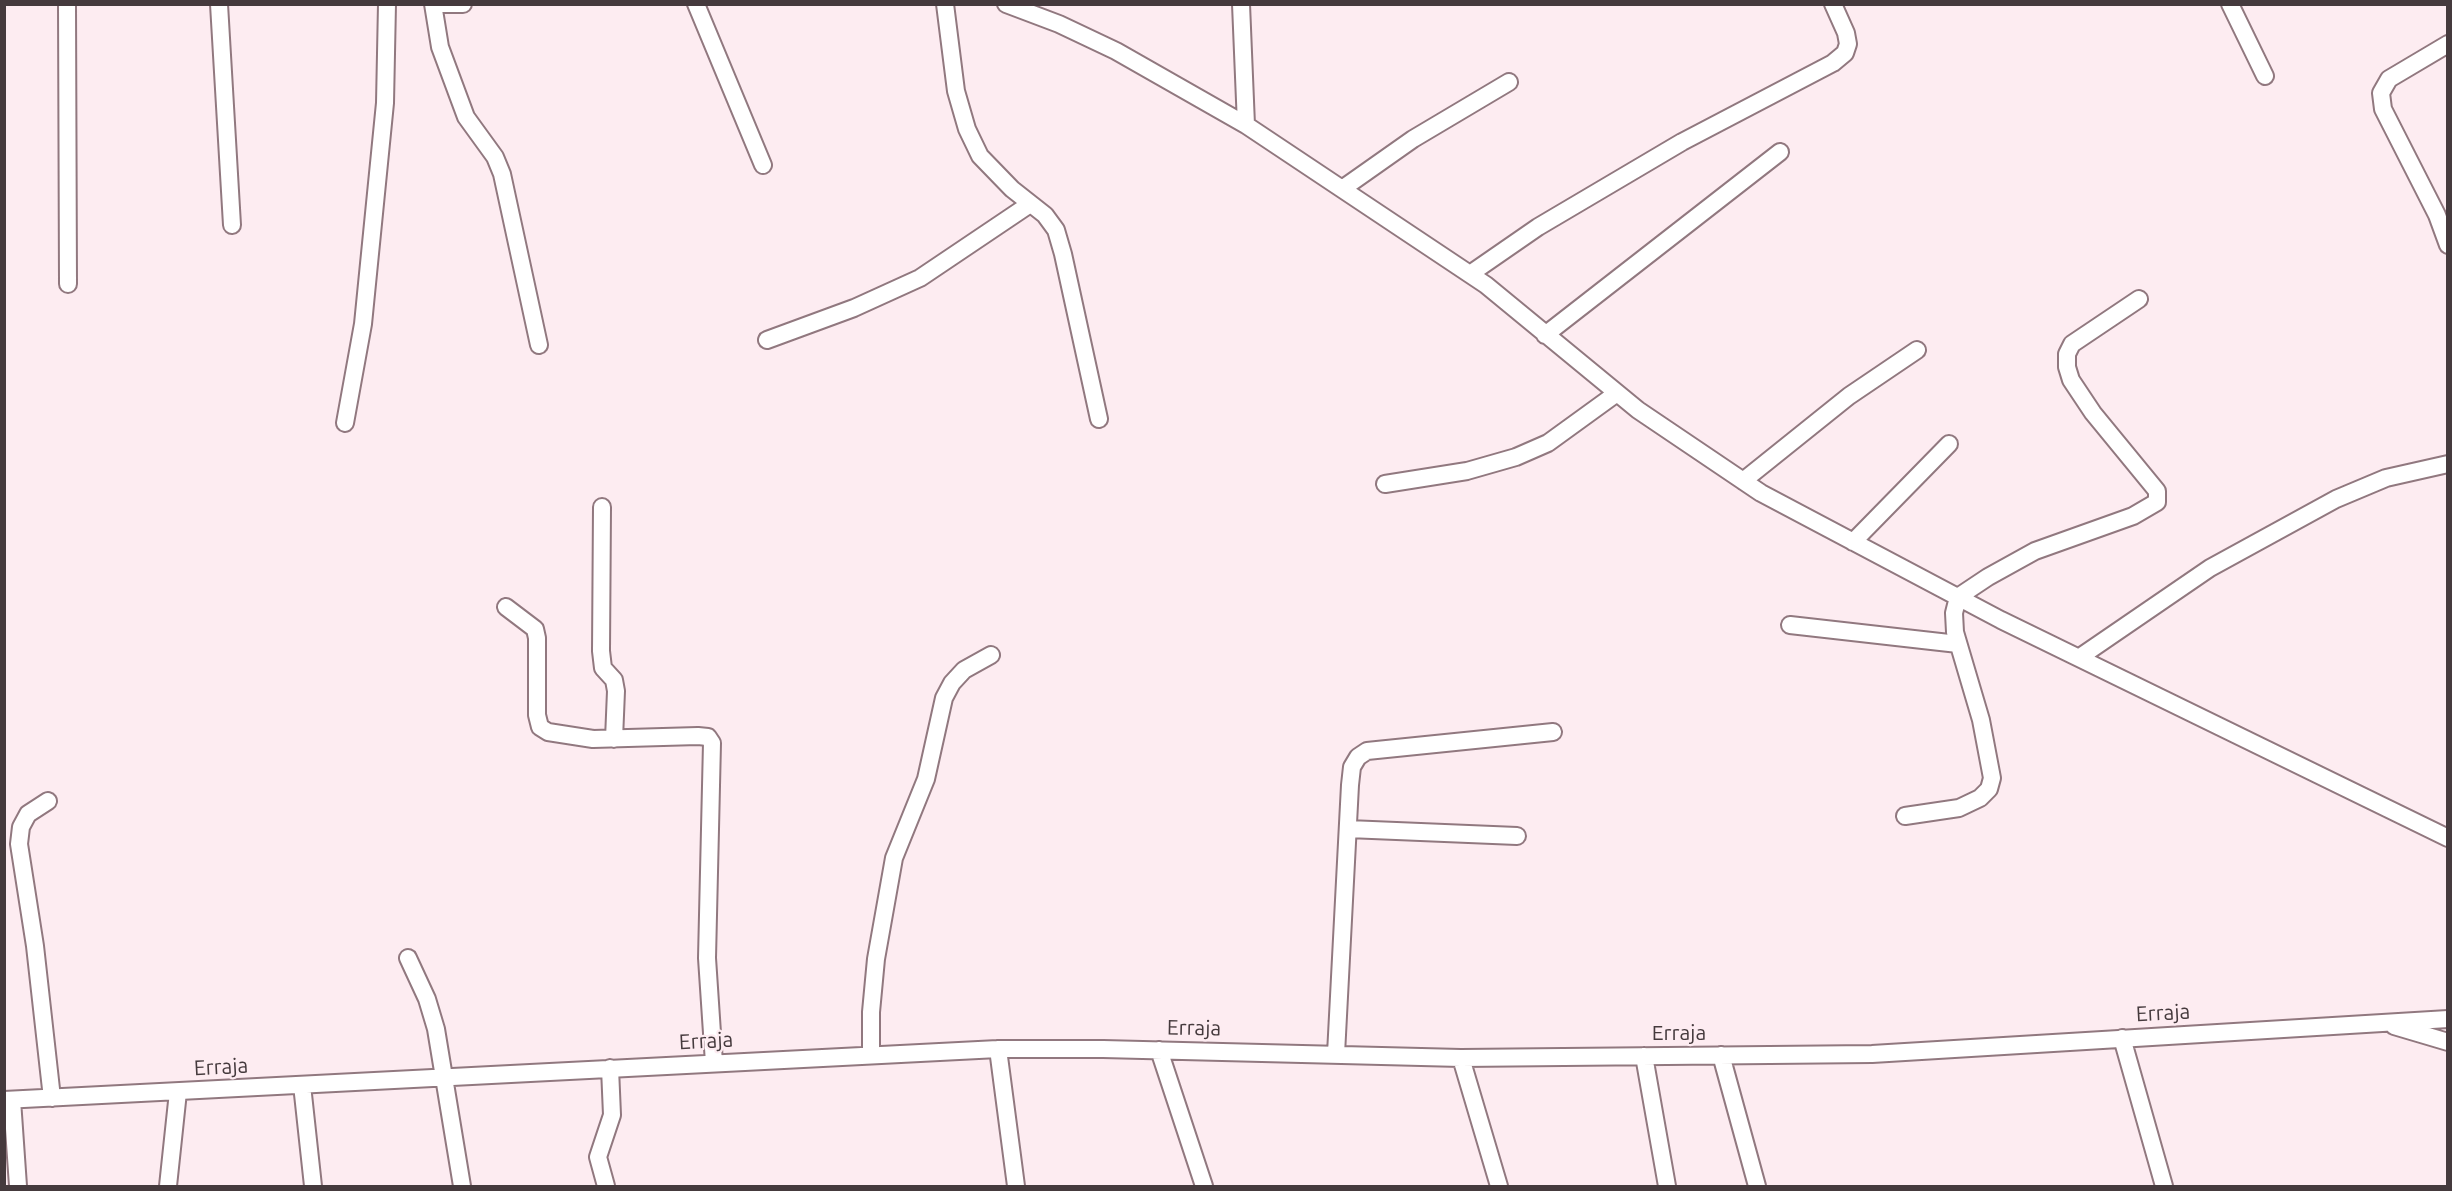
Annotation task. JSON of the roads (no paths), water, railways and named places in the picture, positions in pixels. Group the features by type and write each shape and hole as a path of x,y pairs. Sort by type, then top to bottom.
{"street":[{"path":"68,4 68,284"},
{"path":"219,4 231,225"},
{"path":"345,423 363,324 385,103 387,4"},
{"path":"432,4 440,47 465,117 495,157 502,174 539,345"},
{"path":"443,4 463,4"},
{"path":"696,4 763,165"},
{"path":"945,4 956,91 967,129 980,156 1030,204 1045,215 1058,238 1099,419"},
{"path":"1006,4 1059,24 1116,51 1246,125 1470,274 1617,393 1683,443 1743,481 1958,597 2448,838"},
{"path":"1240,4 1246,125"},
{"path":"1470,274 1538,227 1691,137 1833,63 1845,53 1848,44 1846,33 1833,4"},
{"path":"2230,4 2265,76"},
{"path":"2448,44 2389,79 2381,93 2383,109 2437,216 2448,244"},
{"path":"1342,189 1413,139 1509,82"},
{"path":"1545,335 1780,152"},
{"path":"767,340 854,308 920,278 1030,204"},
{"path":"1905,816 1959,808 1980,798 1989,789 1992,778 1981,720 1958,644 1954,614 1958,597 2034,551 2133,516 2157,502 2157,491 2093,413 2071,380 2067,367 2067,354 2072,344 2139,299"},
{"path":"1743,481 1849,396 1917,350"},
{"path":"1384,484 1467,471 1516,457 1548,443 1617,393"},
{"path":"1853,542 1949,444"},
{"path":"2080,657 2210,568 2336,499 2386,478 2448,464"},
{"path":"602,507 601,651 603,668 614,680 616,691 614,739"},
{"path":"506,607 526,619 535,628 537,715 540,727 548,732 568,736 614,739 698,736 708,737 712,743 707,958 714,1063"},
{"path":"1790,625 1958,644"},
{"path":"871,1055 871,1012 876,959 894,858 923,788 944,698 952,683 964,670 991,655"},
{"path":"1336,1054 1352,767 1358,757 1367,751 1554,732"},
{"path":"48,801 28,814 21,827 19,844 35,946 52,1098"},
{"path":"1348,829 1517,836"},
{"path":"408,958 427,999 436,1029 446,1077 462,1186"},
{"name":"Erraja","path":"8,1100 998,1049 1159,1050 1461,1058 1954,1051 2122,1038 2448,1019"},
{"name":"Erraja","path":"2382,1022 2448,1042"},
{"path":"2122,1038 2164,1186"},
{"path":"998,1049 1016,1186"},
{"path":"1159,1050 1204,1186"},
{"path":"1721,1055 1757,1186"},
{"path":"1644,1056 1666,1186"},
{"path":"1461,1058 1499,1186"},
{"path":"606,1186 598,1157 612,1115 610,1068"},
{"path":"302,1085 313,1186"},
{"path":"168,1186 178,1092"},
{"path":"8,1100 18,1186"}]}
